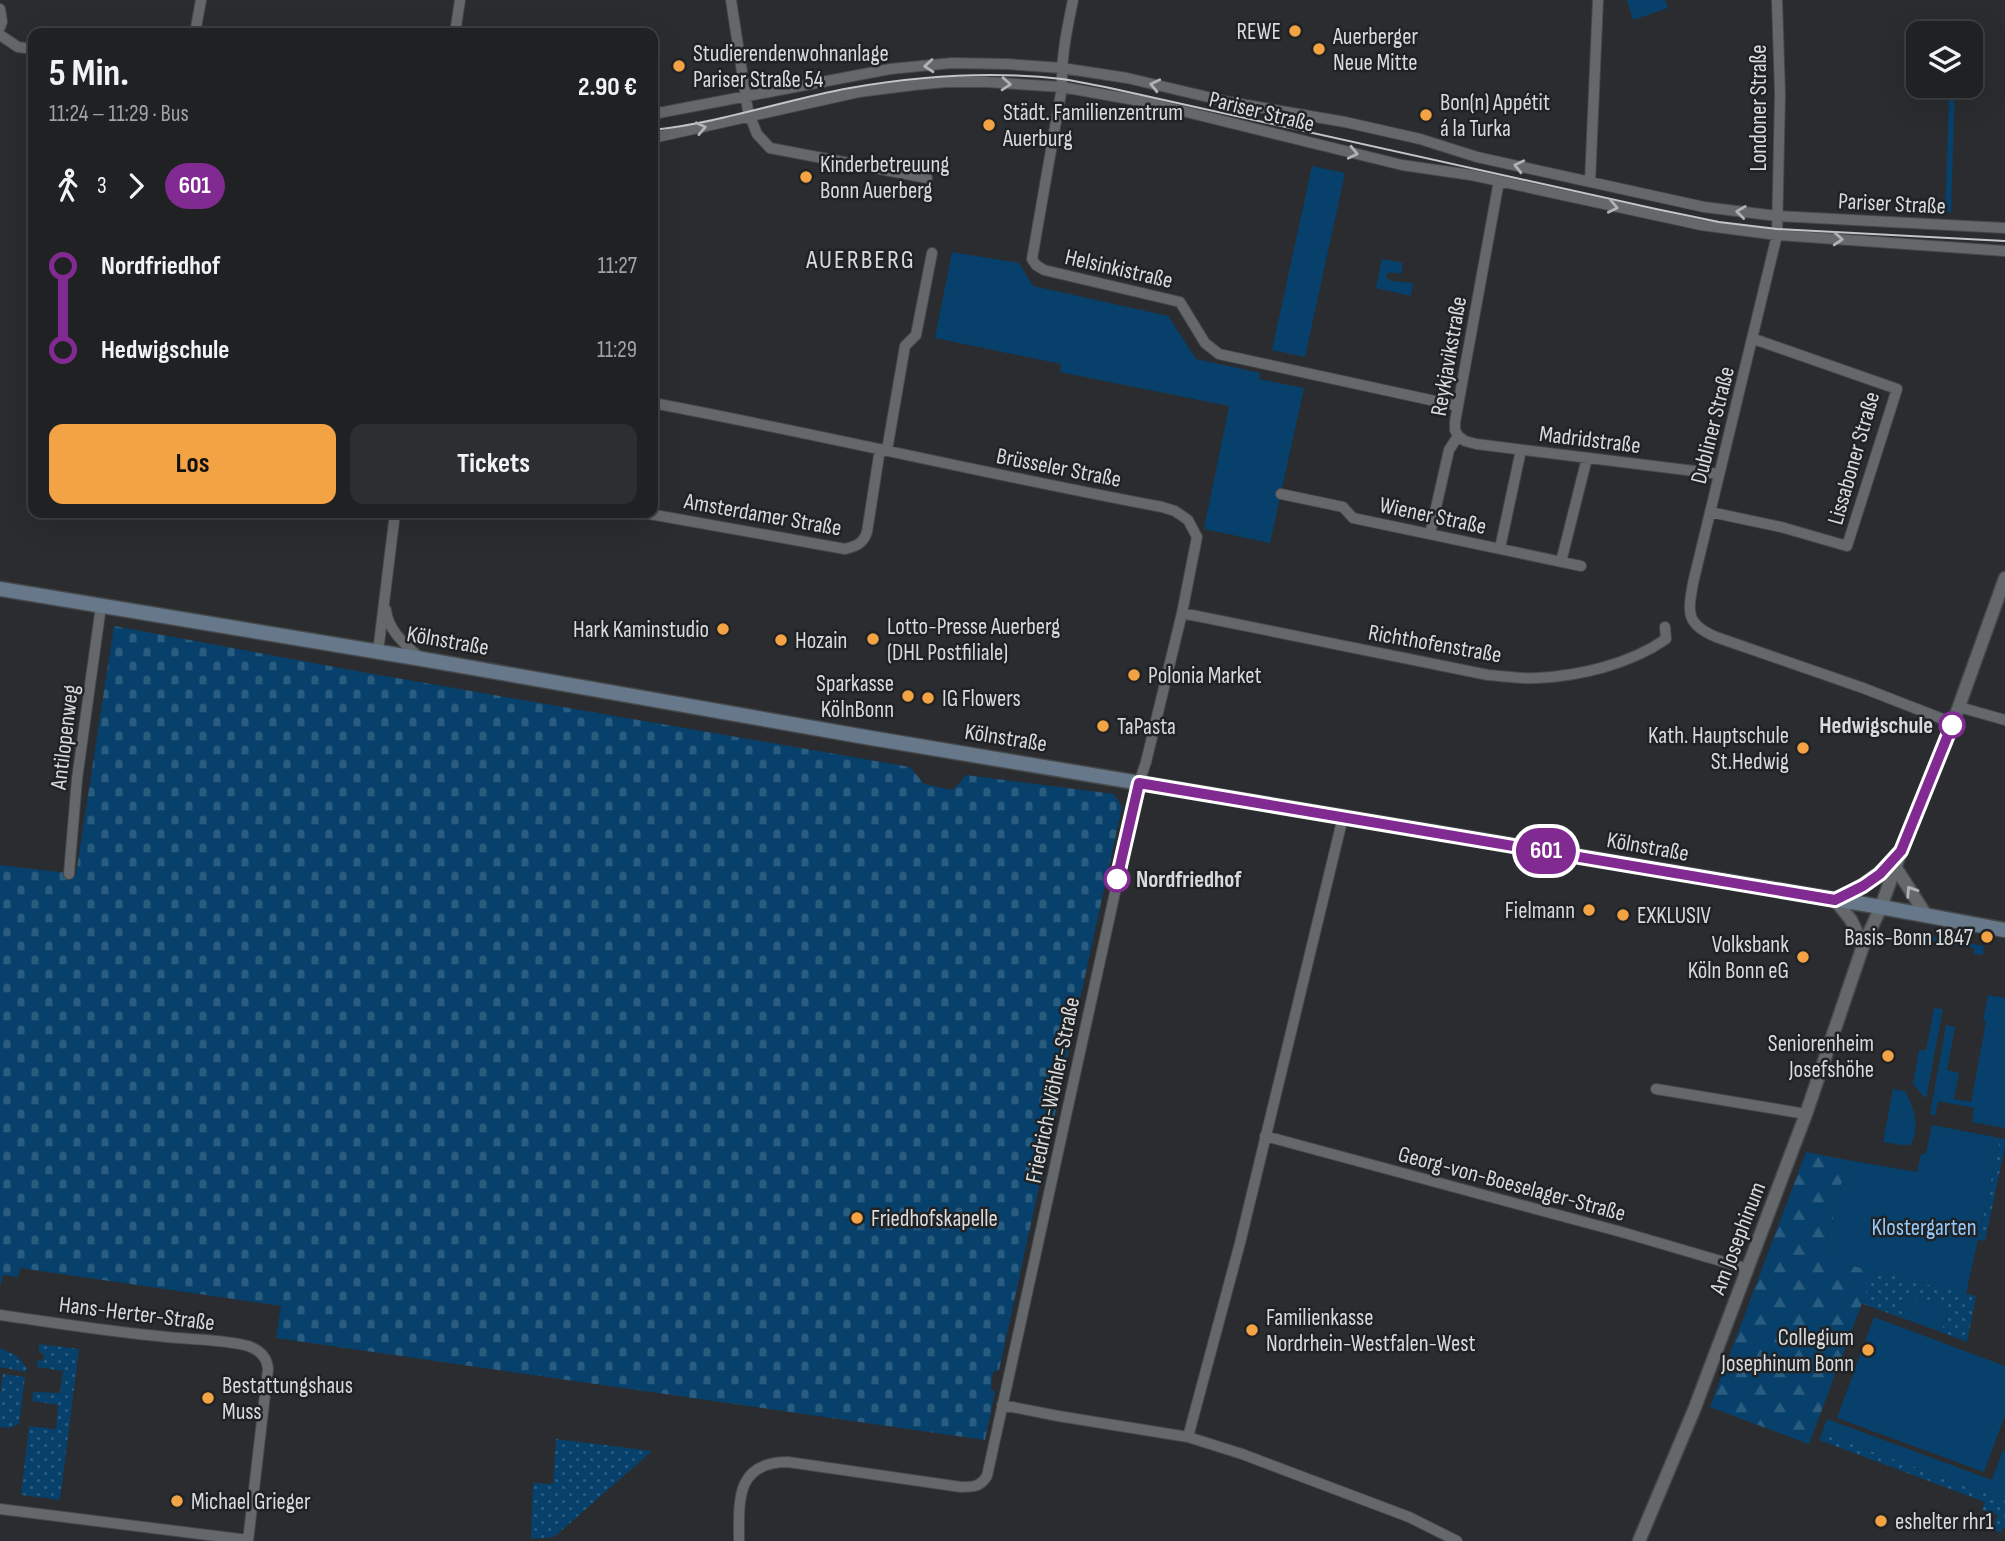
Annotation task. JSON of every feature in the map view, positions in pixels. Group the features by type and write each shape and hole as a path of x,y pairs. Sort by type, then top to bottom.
{"main road":[{"name":"Kölnstraße","path":"0,589 2005,930"}],"street":[{"path":"196,28 201,0"},
{"path":"456,28 460,0"},
{"path":"731,0 750,117 757,134 770,148 927,178"},
{"path":"1062,88 1065,39 1073,0"},
{"path":"1590,182 1598,0"},
{"name":"Londoner Straße","path":"1777,0 1780,94 1777,216"},
{"path":"0,9 0,27"},
{"path":"0,35 18,47 28,48"},
{"name":"Pariser Straße","path":"658,113 890,69 1007,64 1062,68 1127,78 1261,108 1345,122 1420,139 1477,157 1704,207 1777,216 2005,228"},
{"name":"Pariser Straße","path":"658,137 859,92 914,85 986,82 1082,89 1402,164 1499,181 1695,223 1777,235 2005,251"},
{"name":"Helsinkistraße","path":"1062,88 1032,258 1036,265 1044,270 1180,302 1205,343 1213,351 1458,406"},
{"name":"Reykjavikstraße","path":"1430,534 1449,450 1458,436 1455,422 1499,181"},
{"path":"1777,216 1777,235"},
{"name":"Dubliner Straße","path":"1777,235 1710,512 1689,615 1693,623 1705,633 1863,688 1953,723"},
{"path":"884,450 905,346 916,335 932,253"},
{"name":"Lissaboner Straße","path":"1710,512 1781,527 1847,546 1897,389 1754,339"},
{"name":"Brüsseler Straße","path":"658,404 786,428 1175,511 1188,520 1197,537 1182,613 1139,783"},
{"name":"Madridstraße","path":"1458,436 1476,444 1720,474"},
{"name":"Amsterdamer Straße","path":"658,516 845,549 859,545 867,532 884,450"},
{"path":"1500,548 1521,450"},
{"path":"1561,562 1587,458"},
{"name":"Wiener Straße","path":"1281,494 1343,508 1353,518 1581,566"},
{"path":"378,652 394,518"},
{"name":"Am Josephinum","path":"1639,1541 1691,1417 1748,1269 1806,1114 1863,946 1953,723 2005,578"},
{"path":"384,600 390,625 422,659"},
{"name":"Antilopenweg","path":"69,874 78,779 101,606"},
{"name":"Richthofenstraße","path":"1182,613 1488,675 1536,678 1603,667 1629,657 1666,639 1665,627"},
{"path":"1959,707 2005,720"},
{"name":"Friedrich-Wöhler-Straße","path":"738,1541 742,1488 760,1467 772,1462 975,1487 983,1483 1139,783"},
{"path":"1188,1437 1216,1339 1343,817"},
{"path":"1863,946 1851,920 1835,900 1880,874 1901,851"},
{"path":"1896,868 1926,915"},
{"path":"1656,1089 1806,1114"},
{"name":"Georg-von-Boeselager-Straße","path":"1265,1136 1748,1269"},
{"name":"Hans-Herter-Straße","path":"0,1315 236,1344 250,1347 265,1357 268,1369 248,1540"},
{"path":"1002,1405 1188,1437 1242,1454 1409,1517 1457,1541"},
{"path":"0,1509 248,1540"}],"green space":[{"path":"1627,0 1665,0 1668,8 1633,20"},
{"path":"1945,98 1955,98 1951,213 1945,212 1949,99"},
{"path":"1312,166 1345,173 1305,357 1272,350"},
{"path":"952,252 1019,263 1033,286 1168,316 1196,359 1260,373 1259,379 1304,388 1270,543 1204,529 1229,406 1060,372 1061,364 935,338"},
{"path":"1382,259 1403,263 1401,274 1389,272 1386,278 1413,283 1411,296 1376,288"},
{"name":"Nordfriedhof","path":"114,626 910,767 924,784 953,790 966,775 1114,794 1122,807 999,1370 993,1372 991,1389 995,1392 985,1440 276,1338 281,1306 20,1268 18,1277 3,1275 0,1287 0,865 76,874"},
{"path":"1913,933 1984,946 1983,955 1974,954 1974,948 1923,940 1922,945 1913,940"},
{"path":"1988,995 2005,998 2005,1128 1972,1122 1974,1108 1938,1101 1935,1116 1930,1114 1946,1025 1955,1027 1947,1070 1959,1073 1954,1099 1971,1102 1986,1022 1983,1021"},
{"path":"1934,1008 1943,1009 1926,1099 1913,1084 1919,1050 1926,1050"},
{"path":"1893,1089 1905,1091 1913,1111 1916,1125 1910,1145 1883,1142"},
{"name":"Klostergarten","path":"1932,1125 2000,1138 1966,1294 1824,1259 1847,1160 1917,1172 1921,1154 1926,1154"},
{"path":"2000,1138 2005,1139 2005,1146 1985,1241 1978,1240"},
{"path":"1806,1152 1847,1160 1824,1258 1874,1271 1809,1444 1710,1407"},
{"path":"1874,1271 1976,1296 1967,1342 1941,1332 1949,1309 1909,1296 1902,1318 1861,1303"},
{"path":"1909,1296 1949,1309 1941,1332 1902,1318"},
{"path":"1874,1317 2005,1366 2005,1415 1984,1472 1837,1418"},
{"path":"39,1344 79,1349 60,1500 21,1495 29,1426 56,1429 58,1405 32,1401 33,1392 60,1393 63,1371 37,1367 37,1360 43,1361 44,1354 39,1352"},
{"path":"0,1348 17,1356 27,1368 26,1372 0,1367"},
{"path":"3,1374 25,1377 19,1424 9,1428 0,1427"},
{"path":"1827,1419 1992,1480 2003,1450 2005,1500 1822,1433"},
{"path":"1822,1433 2005,1500 2005,1528 2001,1533 1992,1529 1998,1515 1982,1510 1985,1502 1819,1440"},
{"path":"556,1439 652,1451 554,1537 531,1539 533,1483 553,1484"}],"tram line":[{"path":"658,129 876,84 956,76 1009,75 1062,79 1719,222 1777,229 2005,241"}],"bus line":[{"name":"601","path":"1117,879 1139,783 1835,900 1880,874 1901,851 1952,725"}],"place":[{"name":"REWE","path":"1295,31"},
{"name":"Auerberger Neue Mitte","path":"1319,49"},
{"name":"Studierendenwohnanlage Pariser Straße 54","path":"679,66"},
{"name":"Bon(n) Appétit á la Turka","path":"1426,115"},
{"name":"Städt. Familienzentrum Auerburg","path":"989,125"},
{"name":"Kinderbetreuung Bonn Auerberg","path":"806,177"},
{"name":"Hark Kaminstudio","path":"723,629"},
{"name":"Lotto-Presse Auerberg (DHL Postfiliale)","path":"873,639"},
{"name":"Hozain","path":"781,640"},
{"name":"Polonia Market","path":"1134,675"},
{"name":"Sparkasse KölnBonn","path":"908,696"},
{"name":"IG Flowers","path":"928,698"},
{"name":"Hedwigschule","path":"1952,725"},
{"name":"TaPasta","path":"1103,726"},
{"name":"Kath. Hauptschule St.Hedwig","path":"1803,748"},
{"name":"Nordfriedhof","path":"1117,879"},
{"name":"Fielmann","path":"1589,910"},
{"name":"EXKLUSIV","path":"1623,915"},
{"name":"Basis-Bonn 1847","path":"1987,937"},
{"name":"Volksbank Köln Bonn eG","path":"1803,957"},
{"name":"Seniorenheim Josefshöhe","path":"1888,1056"},
{"name":"Friedhofskapelle","path":"857,1218"},
{"name":"Familienkasse Nordrhein-Westfalen-West","path":"1252,1330"},
{"name":"Collegium Josephinum Bonn","path":"1868,1350"},
{"name":"Bestattungshaus Muss","path":"208,1398"},
{"name":"Michael Grieger","path":"177,1501"},
{"name":"eshelter rhr1","path":"1881,1521"}],"district":[{"name":"AUERBERG","path":"861,259"}]}
